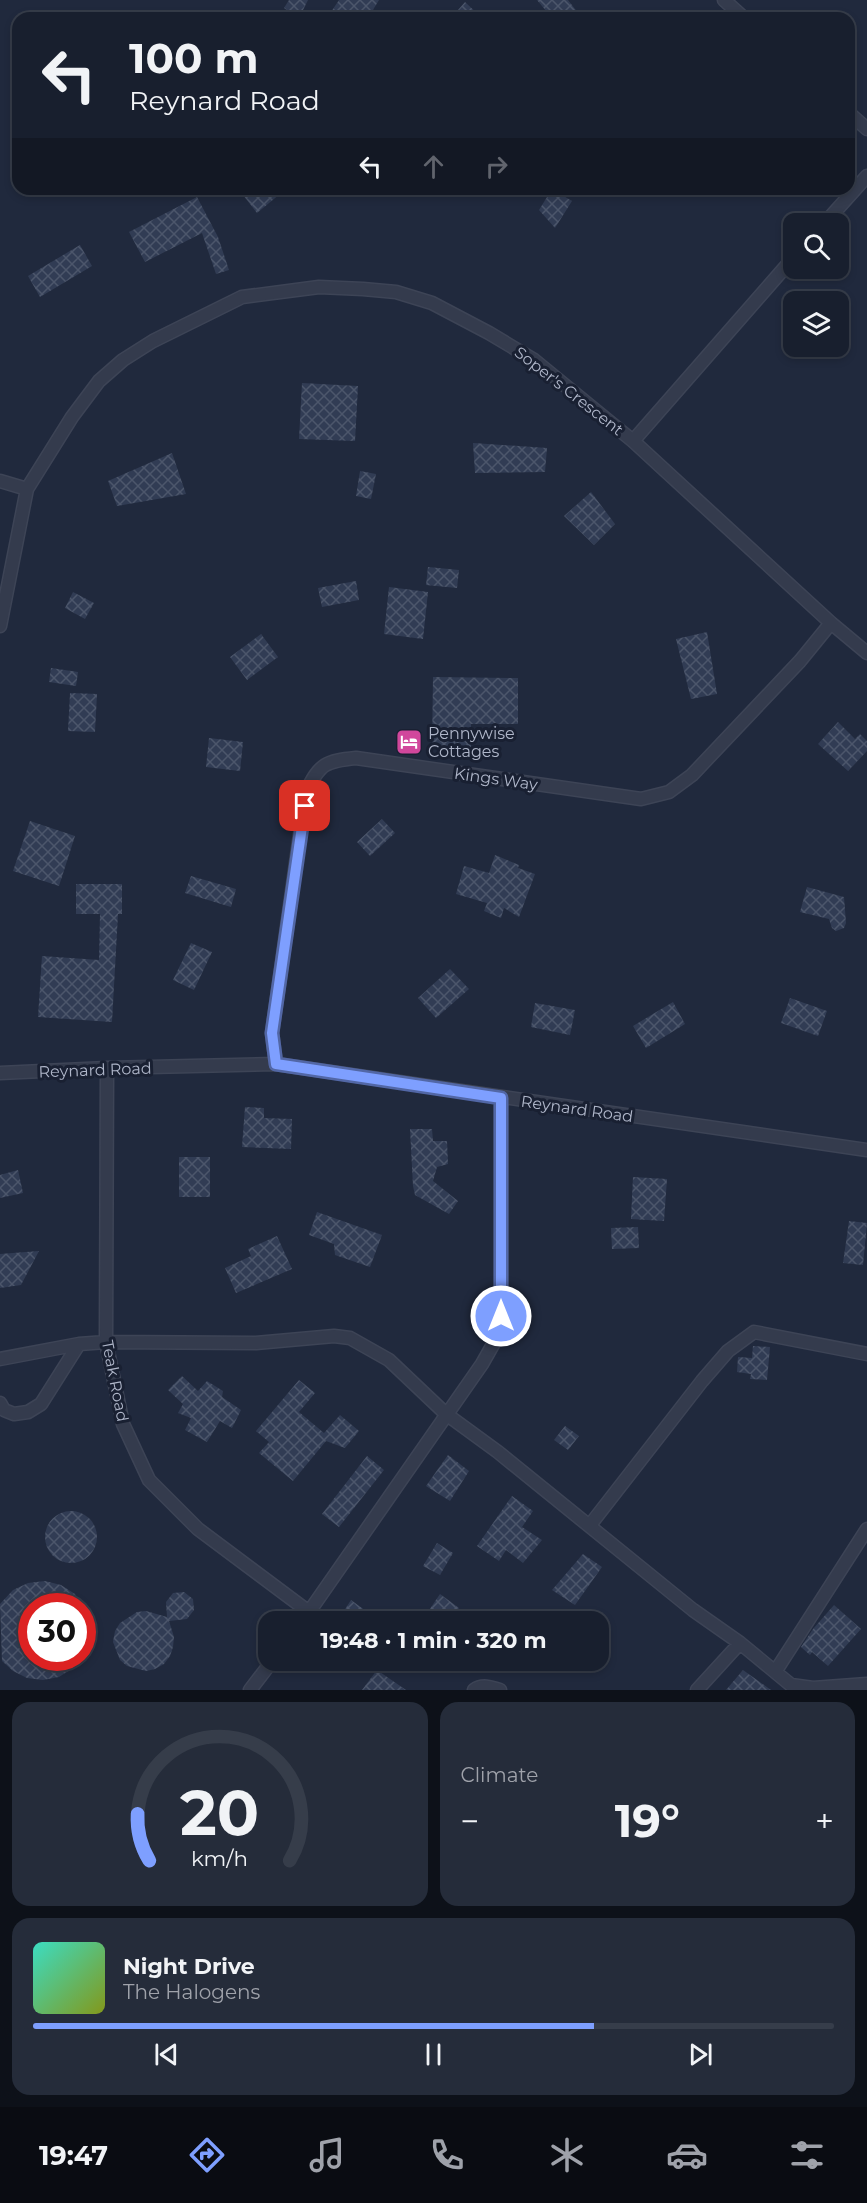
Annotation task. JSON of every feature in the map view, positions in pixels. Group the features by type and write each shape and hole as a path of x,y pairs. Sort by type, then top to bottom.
{"street":[{"path":"724,0 737,12"},
{"path":"855,118 867,129"},
{"path":"855,189 867,176"},
{"path":"834,213 850,195"},
{"path":"633,441 783,270"},
{"name":"Soper's Crescent","path":"0,626 27,489 72,417 99,381 123,360 153,342 242,297 319,287 396,292 432,303 534,360 633,441 831,623 867,652"},
{"path":"0,480 27,489"},
{"name":"Kings Way","path":"276,1064 272,1033 306,792 315,775 332,761 356,758 641,799 651,797 669,792 692,775 800,661 831,623"},
{"name":"Reynard Road","path":"0,1073 276,1064 867,1150"},
{"name":"Teak Road","path":"107,1068 106,1342 123,1424 149,1480 198,1529 298,1611"},
{"path":"309,1611 495,1341 501,1316 501,1098"},
{"path":"590,1525 702,1381 728,1351 754,1332 867,1354"},
{"path":"0,1359 80,1344 106,1342 256,1342 334,1336 350,1338 388,1360 446,1414 498,1452 693,1610 740,1643 791,1685 813,1688 867,1684"},
{"path":"0,1404 4,1410 14,1414 28,1412 41,1404 80,1344"},
{"path":"775,1672 867,1529"},
{"path":"697,1690 740,1643"},
{"path":"250,1690 265,1671"},
{"path":"474,1690 477,1687 486,1686 500,1690"}],"building":[{"path":"289,0 308,0 302,12 290,12 284,8"},
{"path":"339,0 379,0 372,12 331,12"},
{"path":"537,0 568,0 577,12 547,12"},
{"path":"465,2 476,12 456,12"},
{"path":"243,195 279,195 257,213"},
{"path":"548,195 562,195 572,201 555,228 539,210"},
{"path":"197,197 218,237 229,270 216,274 202,233 145,262 129,232"},
{"path":"80,245 92,266 40,297 28,276"},
{"path":"302,383 358,386 355,441 299,439"},
{"path":"473,443 547,448 545,472 475,473"},
{"path":"172,453 186,494 117,506 108,481"},
{"path":"360,471 376,474 371,499 356,496"},
{"path":"591,492 615,524 594,545 564,516"},
{"path":"428,567 459,570 457,588 426,585"},
{"path":"356,581 359,600 322,607 318,588"},
{"path":"389,587 428,592 423,639 384,634"},
{"path":"73,592 94,603 85,619 65,608"},
{"path":"707,632 717,694 691,699 676,639"},
{"path":"261,634 278,657 247,680 230,657"},
{"path":"51,668 78,672 76,686 49,682"},
{"path":"433,677 518,678 518,724 471,724 471,747 432,747"},
{"path":"70,693 97,694 95,732 68,731"},
{"path":"838,722 855,739 860,734 867,741 867,751 848,771 818,744"},
{"path":"209,738 243,742 240,771 206,767"},
{"path":"382,819 395,833 370,856 357,842"},
{"path":"30,821 75,836 59,886 13,871"},
{"path":"495,855 519,865 518,868 535,874 519,917 504,908 501,918 484,911 487,903 456,894 464,866 489,873"},
{"path":"191,876 236,889 231,907 185,893"},
{"path":"76,884 122,884 122,914 118,914 112,1022 38,1017 42,956 99,960 100,914 76,914"},
{"path":"807,887 844,897 846,923 844,928 836,931 832,928 829,919 800,912"},
{"path":"191,943 212,952 194,990 173,980"},
{"path":"450,969 469,989 436,1018 418,998"},
{"path":"790,998 827,1011 818,1036 781,1023"},
{"path":"673,1002 685,1024 646,1048 633,1026"},
{"path":"535,1003 575,1010 570,1035 531,1027"},
{"path":"245,1107 264,1108 264,1118 292,1119 291,1149 242,1147"},
{"path":"410,1129 432,1129 433,1141 447,1141 448,1164 437,1167 433,1181 458,1201 449,1214 415,1195"},
{"path":"179,1157 210,1157 210,1197 179,1197"},
{"path":"18,1170 23,1193 0,1198 0,1175"},
{"path":"633,1177 667,1179 664,1221 631,1219"},
{"path":"317,1212 382,1235 370,1267 335,1255 334,1244 309,1235"},
{"path":"849,1221 867,1223 863,1265 843,1263"},
{"path":"638,1227 639,1248 612,1249 611,1228"},
{"path":"277,1236 292,1269 236,1293 225,1268 251,1256 248,1249"},
{"path":"39,1251 21,1285 0,1288 0,1254"},
{"path":"753,1346 770,1347 767,1380 750,1379 751,1374 737,1372 738,1357 752,1358"},
{"path":"182,1376 198,1391 207,1381 223,1391 222,1397 241,1410 232,1428 220,1421 207,1442 185,1430 191,1418 178,1413 183,1404 168,1390"},
{"path":"299,1380 315,1393 299,1412 324,1433 340,1415 359,1431 345,1448 326,1441 293,1481 259,1453 269,1442 256,1431"},
{"path":"565,1426 579,1436 568,1450 554,1440"},
{"path":"448,1455 469,1471 450,1501 426,1486"},
{"path":"367,1456 384,1470 339,1527 322,1514"},
{"path":"512,1496 533,1511 522,1527 542,1540 523,1563 506,1550 499,1561 477,1546"},
{"path":"71,1511 85,1515 93,1523 97,1537 93,1551 85,1559 71,1563 57,1559 49,1551 45,1537 49,1523 57,1515"},
{"path":"437,1543 453,1553 440,1575 423,1566"},
{"path":"583,1554 602,1567 575,1605 552,1590"},
{"path":"45,1581 61,1585 73,1593 18,1593 18,1671 68,1671 59,1677 43,1680 27,1678 13,1671 2,1661 0,1604 13,1590 28,1583"},
{"path":"184,1592 193,1599 194,1610 187,1619 169,1621 174,1637 173,1647 164,1664 146,1671 127,1666 120,1660 113,1642 115,1631 120,1623 137,1612 146,1611 167,1617 166,1602 173,1593"},
{"path":"440,1594 459,1608 457,1611 428,1611"},
{"path":"351,1600 366,1611 344,1611"},
{"path":"834,1605 861,1629 828,1666 812,1652 810,1655 801,1647"},
{"path":"743,1670 771,1690 726,1690"},
{"path":"378,1671 406,1690 362,1690"}],"place":[{"name":"Pennywise Cottages","path":"409,742"}],"route":[{"path":"305,806 272,1033 276,1064 501,1098 501,1316"}]}
